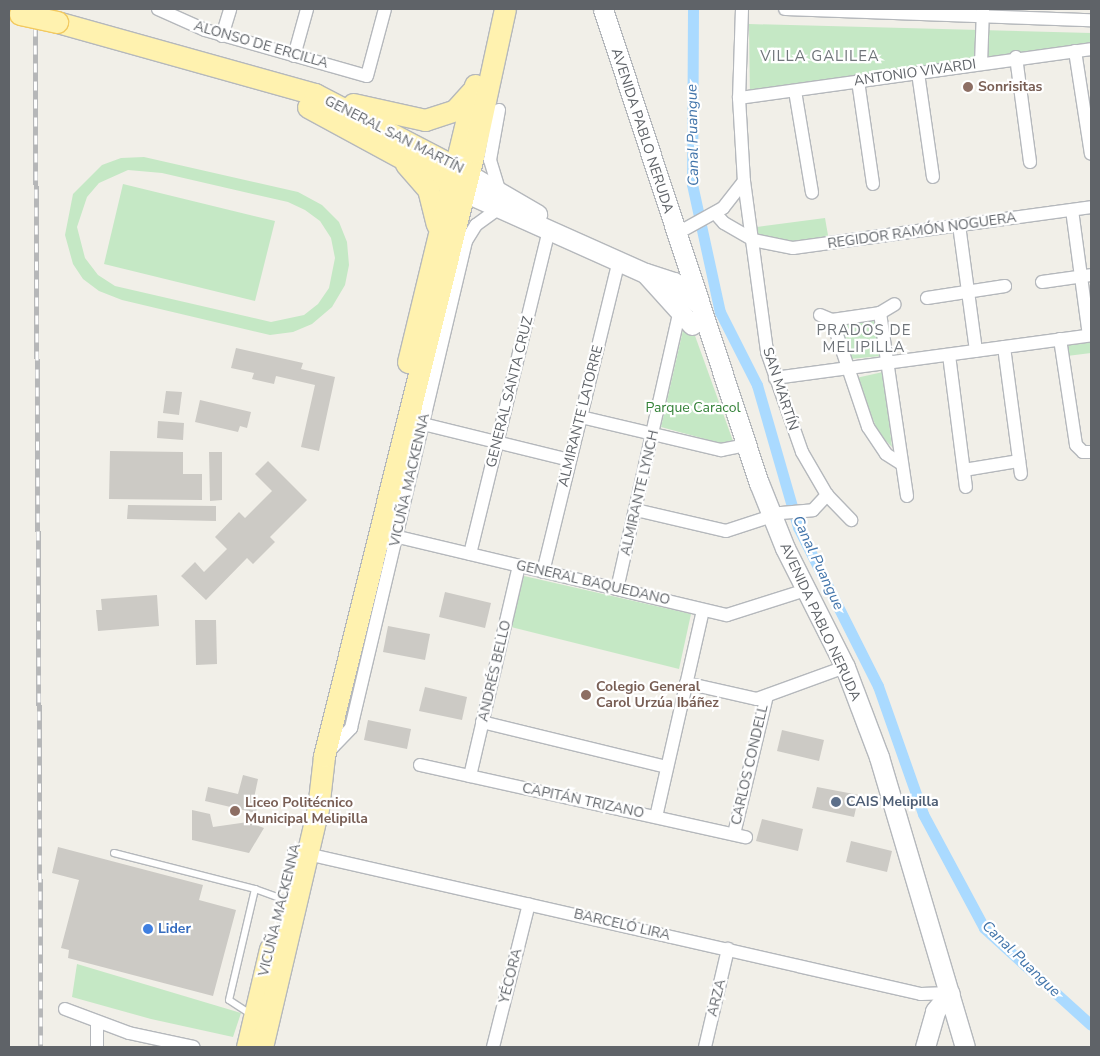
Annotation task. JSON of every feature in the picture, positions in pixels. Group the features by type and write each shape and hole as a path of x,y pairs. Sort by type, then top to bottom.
{"main road":[{"name":"VICUÑA MACKENNA","path":"398,449 416,388 459,178 474,89 492,9"},
{"name":"VICUÑA MACKENNA","path":"247,1047 282,899 318,809 322,766 387,534 406,374 437,232 459,178 505,9"},
{"name":"AVENIDA PABLO NERUDA","path":"603,9 676,234 682,259 746,445 806,590 845,667 879,757 965,1047"},
{"name":"GENERAL SAN MARTÍN","path":"14,13 57,22 315,94 503,202 585,244 684,289 700,307"},
{"name":"GENERAL SAN MARTÍN","path":"190,60 312,108 386,149 459,178"},
{"path":"315,94 425,120 456,110 474,89"},
{"path":"386,149 411,168 425,185 434,204 437,232"},
{"name":"GENERAL SAN MARTÍN","path":"503,202 549,230 585,244"},
{"path":"652,274 674,272 682,259"},
{"name":"AVENIDA PABLO NERUDA","path":"682,259 684,289 692,325 720,371"},
{"name":"GENERAL SAN MARTÍN","path":"652,274 692,325"},
{"name":"VICUÑA MACKENNA","path":"262,1047 291,926 300,853"},
{"path":"925,1047 935,1011 950,993"}],"street":[{"name":"ALONSO DE ERCILLA","path":"158,9 222,36 366,76 385,9"},
{"path":"222,36 230,9"},
{"path":"294,56 307,9"},
{"name":"SAN MARTÍN","path":"742,9 739,98 744,181 753,240 763,331 775,378 802,452 824,498 851,520"},
{"path":"785,9 983,12 1091,20"},
{"path":"981,64 983,12"},
{"name":"ANTONIO VIVARDI","path":"739,98 981,64 1016,57 1091,49"},
{"path":"1075,51 1091,154"},
{"path":"1016,57 1030,162"},
{"path":"918,73 933,177"},
{"path":"858,81 873,184"},
{"path":"795,91 812,193"},
{"path":"499,110 490,160 503,202"},
{"path":"676,234 715,213 744,181"},
{"name":"VICUÑA MACKENNA","path":"322,766 351,728 387,534 423,424 466,242 476,225 503,202"},
{"name":"REGIDOR RAMÓN NOGUERA","path":"715,213 724,223 753,240 793,248 1091,207"},
{"path":"775,378 1090,335 1086,276 1072,210"},
{"path":"959,225 976,351"},
{"name":"GENERAL SANTA CRUZ","path":"470,554 549,230"},
{"name":"ALMIRANTE LATORRE","path":"543,572 619,260"},
{"path":"1042,282 1086,276"},
{"path":"927,298 1005,286"},
{"path":"895,304 880,313 826,317 848,368 873,437 886,454 902,464"},
{"name":"ALMIRANTE LYNCH","path":"617,589 654,434 680,309"},
{"path":"880,313 907,496"},
{"path":"1060,339 1075,442 1086,451"},
{"path":"1004,347 1021,474"},
{"path":"949,354 966,488"},
{"path":"581,417 721,450 746,445"},
{"path":"423,424 570,460"},
{"path":"964,470 1019,461"},
{"path":"636,510 723,531 776,515 813,510 824,498"},
{"name":"GENERAL BAQUEDANO","path":"387,534 703,610 734,615 806,590"},
{"name":"ANDRÉS BELLO","path":"470,776 520,566"},
{"path":"656,817 703,610"},
{"path":"686,683 757,699 845,667"},
{"name":"CARLOS CONDELL","path":"740,836 767,696"},
{"path":"482,722 667,767"},
{"name":"CAPITÁN TRIZANO","path":"420,765 740,836"},
{"name":"BARCELÓ LIRA","path":"300,853 921,994 950,993"},
{"name":"YÉCORA","path":"493,1047 528,904"},
{"name":"ARZA","path":"705,1047 728,949"},
{"path":"65,1009 97,1022 169,1045 194,1047"},
{"path":"97,1022 97,1047"}],"lane":[{"path":"114,854 255,889 282,899 291,926"},
{"path":"254,1017 229,1000 255,889"}],"green space":[{"path":"749,24 1091,33 1091,55 750,98"},
{"path":"144,157 298,192 322,205 339,222 347,242 349,265 345,285 332,307 312,324 293,332 270,335 122,300 99,291 83,279 73,264 65,235 73,194 102,165 121,158","holes":["128,170 162,173 288,202 305,210 320,221 331,238 335,258 329,288 318,304 304,315 271,322 115,286 98,275 85,258 77,227 87,197 99,183"]},
{"path":"123,184 275,221 255,301 104,264"},
{"path":"825,218 829,241 800,244 759,237 757,227"},
{"path":"875,319 881,356 850,359 838,323"},
{"name":"Parque Caracol","path":"683,330 694,333 733,441 727,445 661,427"},
{"path":"1091,342 1091,353 1067,356 1066,345"},
{"path":"883,372 892,447 879,434 856,378"},
{"path":"524,576 691,614 679,669 511,627"},
{"path":"77,964 241,1013 233,1037 151,1019 72,997"}],"building":[{"path":"236,348 303,363 301,369 335,377 319,451 301,447 315,385 276,376 274,384 252,379 254,373 231,368"},
{"path":"166,391 182,392 179,415 163,413"},
{"path":"200,400 251,412 247,428 240,426 238,432 195,422"},
{"path":"158,421 184,423 183,440 157,438"},
{"path":"110,451 183,452 183,474 202,474 202,500 109,499"},
{"path":"209,452 222,452 222,500 210,501"},
{"path":"268,461 307,500 270,537 275,542 253,564 247,558 206,600 181,576 195,562 204,572 227,549 215,537 239,512 245,518 272,491 255,474"},
{"path":"128,505 216,506 216,521 127,519"},
{"path":"445,592 491,603 485,628 439,617"},
{"path":"157,595 159,626 98,631 96,610 102,610 101,599"},
{"path":"195,620 216,620 217,664 196,665"},
{"path":"388,626 430,634 425,660 383,652"},
{"path":"425,687 467,697 462,720 419,711"},
{"path":"368,720 411,729 407,749 364,740"},
{"path":"782,730 824,740 819,761 777,751"},
{"path":"243,775 258,779 254,798 259,799 256,813 205,801 208,787 238,794"},
{"name":"CAIS Melipilla","path":"817,787 859,795 854,817 812,808"},
{"path":"192,810 210,814 213,827 248,822 264,828 249,853 192,840"},
{"path":"762,819 803,829 798,851 756,841"},
{"path":"851,841 892,851 887,872 846,862"},
{"name":"Lider","path":"58,847 203,885 199,900 236,910 213,996 68,958 69,950 61,948 79,880 52,873"}],"waterway":[{"name":"Canal Puangue","path":"693,9 692,184 720,312 757,385 798,527 878,686 923,814 984,928 1091,1025"}],"railway":[{"path":"35,9 41,1047"}],"place":[{"name":"Sonrisitas","path":"968,87"},
{"name":"Colegio General Carol Urzúa Ibáñez","path":"586,695"},
{"name":"CAIS Melipilla","path":"836,802"},
{"name":"Liceo Politécnico Municipal Melipilla","path":"235,811"},
{"name":"Lider","path":"148,929"}],"district":[{"name":"VILLA GALILEA","path":"820,57"},
{"name":"PRADOS DE MELIPILLA","path":"864,338"}]}
